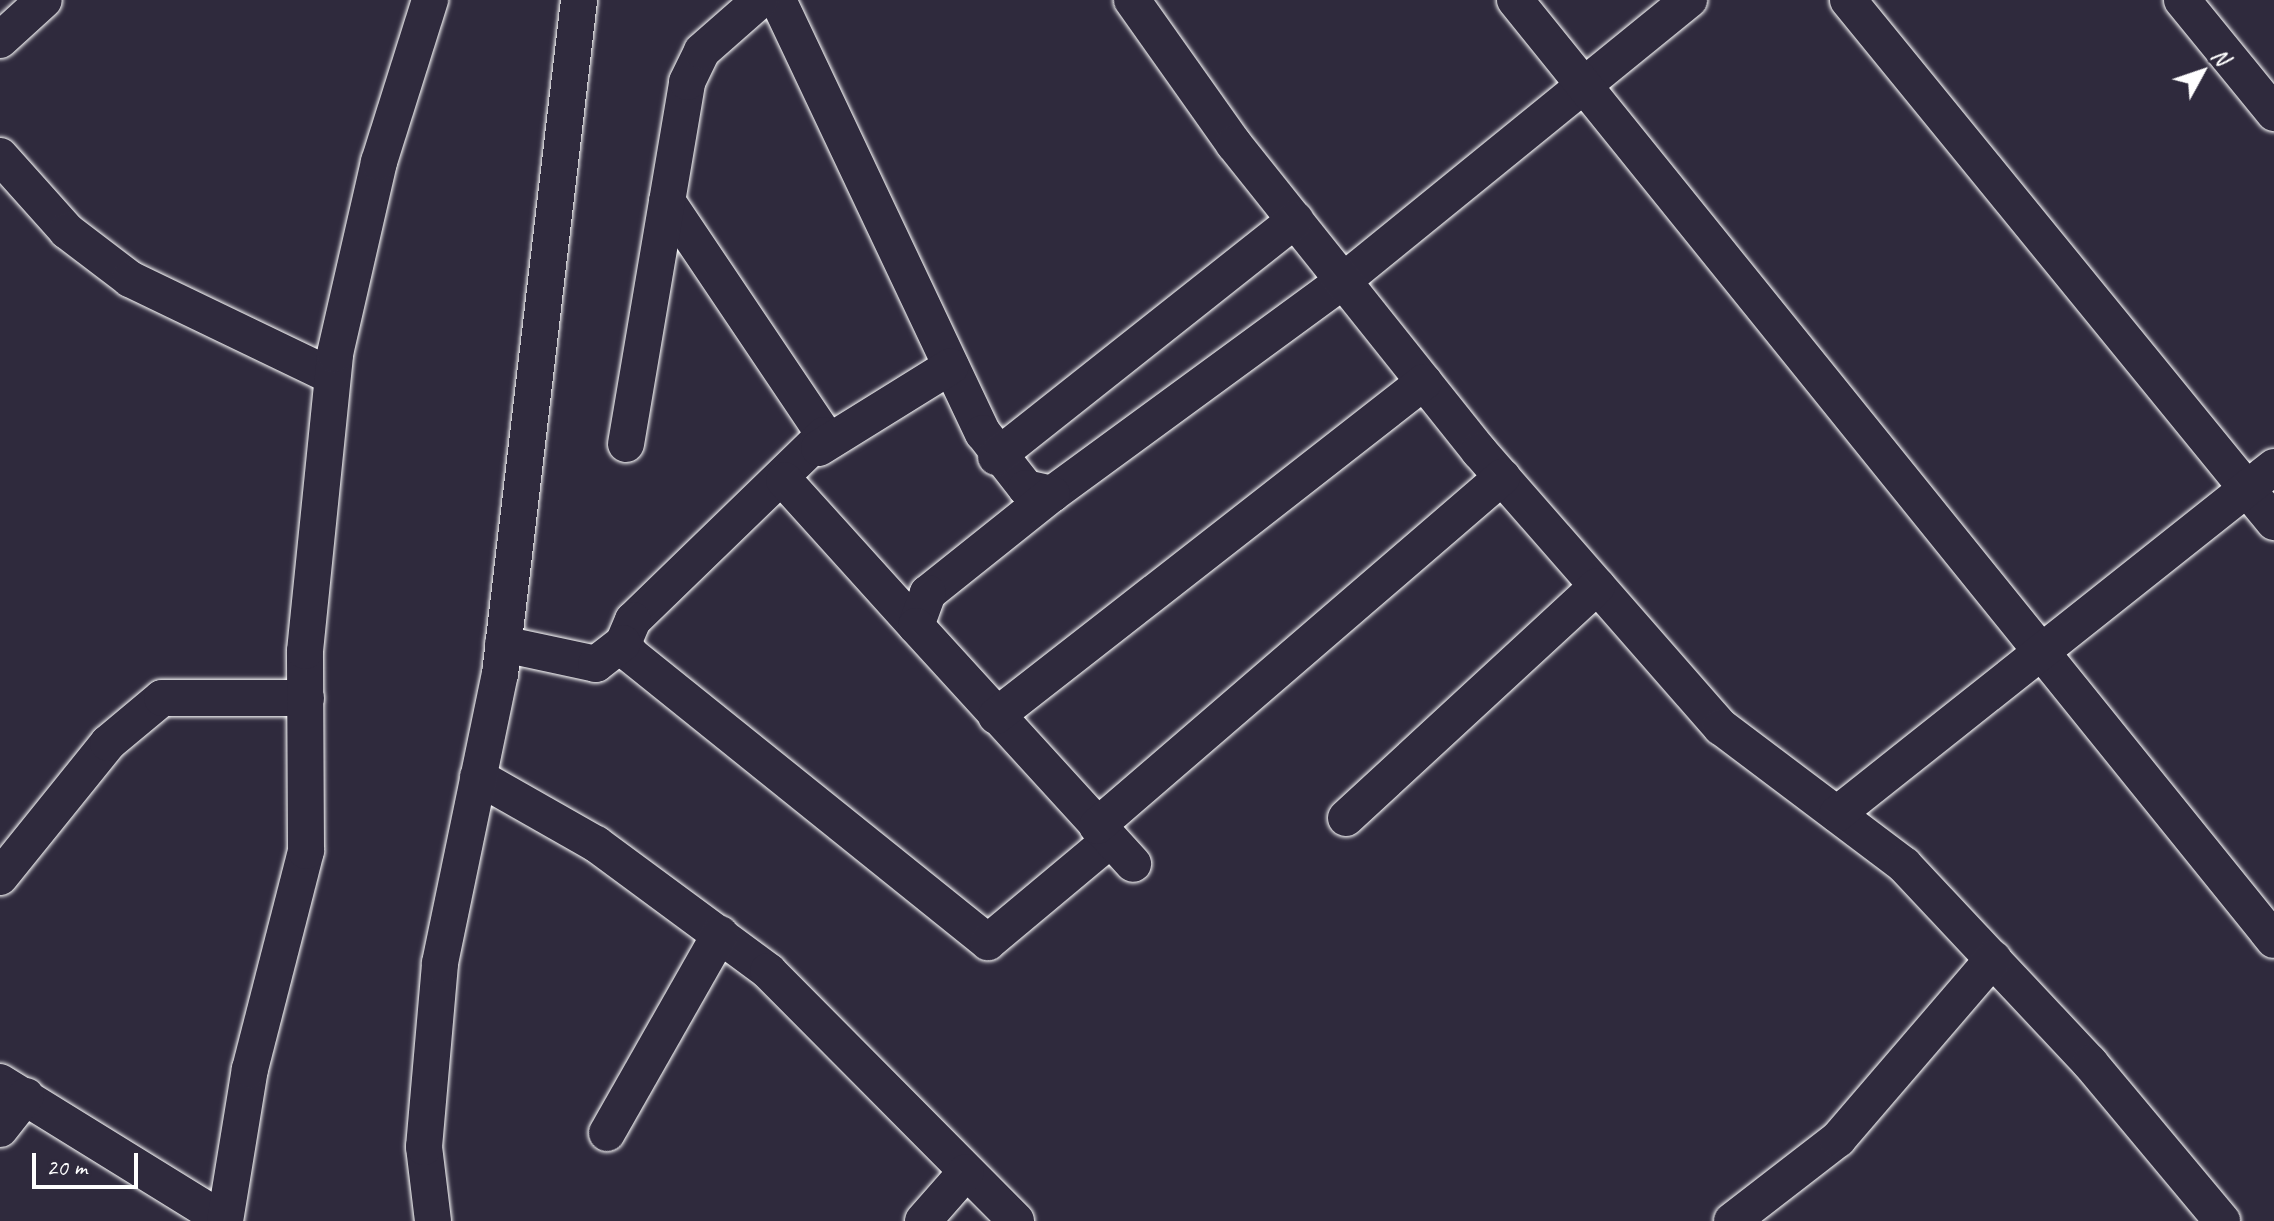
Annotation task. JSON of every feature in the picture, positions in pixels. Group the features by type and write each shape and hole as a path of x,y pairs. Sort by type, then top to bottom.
{"street":[{"path":"0,40 44,0"},
{"path":"0,1129 13,1089 225,1221 250,1069 306,851 306,698 332,376 379,162 430,0"},
{"path":"433,1221 424,1147 438,978 503,644 579,0"},
{"path":"626,444 693,62 760,0"},
{"path":"778,0 996,457 1026,488 1052,494"},
{"path":"1132,0 1295,220 1424,382 1502,477 1721,727 1904,865 1993,959 2222,1221"},
{"path":"1515,0 2274,940"},
{"path":"916,626 928,593 1052,494 1343,281 1689,0"},
{"path":"1848,0 2261,478 2274,522"},
{"path":"2182,0 2274,113"},
{"path":"0,156 67,231 130,279 332,376"},
{"path":"667,201 823,425 819,448"},
{"path":"996,457 1295,220"},
{"path":"503,644 596,664 623,643 633,620 819,448 951,366"},
{"path":"996,716 1424,382"},
{"path":"623,643 988,942 1113,843 1502,477"},
{"path":"1837,814 2261,478"},
{"path":"784,480 1113,843"},
{"path":"1346,818 1597,586"},
{"path":"0,877 108,743 162,698 306,698"},
{"path":"478,777 596,844 768,971 1016,1221"},
{"path":"607,1133 720,934"},
{"path":"1732,1221 1838,1139 1993,959"},
{"path":"923,1221 966,1172"}]}
